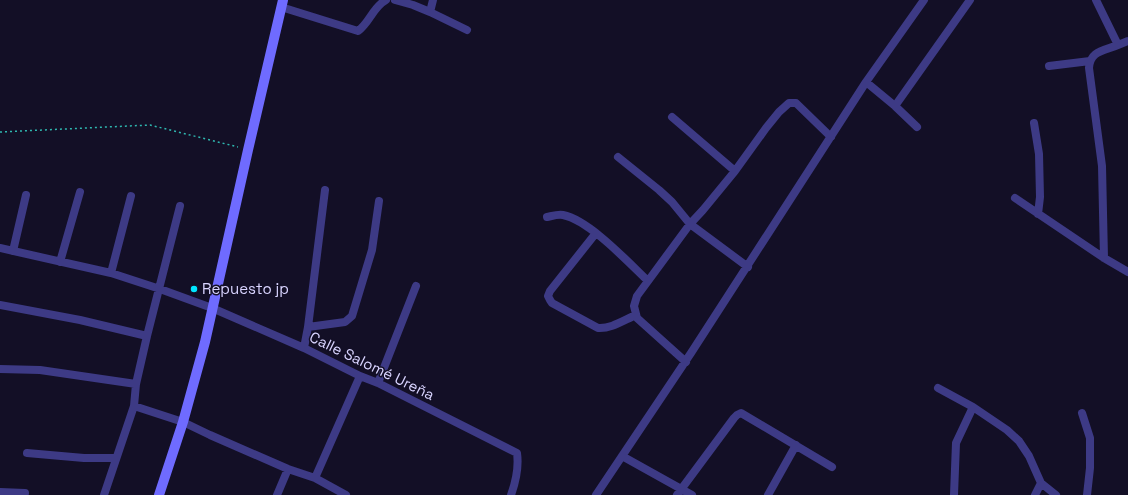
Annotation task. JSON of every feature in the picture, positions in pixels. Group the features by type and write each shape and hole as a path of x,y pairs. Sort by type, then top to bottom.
{"street":[{"path":"158,495 183,422 205,342 282,4 358,31 365,26 381,2 386,0"},
{"path":"395,0 406,2 467,30"},
{"path":"430,12 433,0"},
{"path":"596,495 686,362 866,82 924,0"},
{"path":"895,106 970,0"},
{"path":"1096,0 1118,45"},
{"path":"1104,258 1102,166 1090,61 1095,54 1128,41"},
{"path":"1049,66 1090,61"},
{"path":"866,82 917,127"},
{"path":"686,362 636,318 634,306 637,296 690,224 735,171 779,112 789,103 796,103 831,137"},
{"path":"672,117 735,171"},
{"path":"1034,123 1039,154 1040,197 1038,214"},
{"path":"618,157 672,202 690,224 748,267"},
{"path":"304,348 325,190"},
{"path":"60,262 80,192"},
{"path":"13,251 26,195"},
{"path":"111,273 132,196"},
{"path":"1015,198 1104,258 1128,272"},
{"path":"308,327 345,322 352,316 372,250 379,201"},
{"path":"104,495 134,406 136,384 147,336 180,206"},
{"path":"547,217 562,215 573,219 596,233 648,281"},
{"path":"596,233 550,291 548,296 552,303 598,328 603,329 613,326 636,315"},
{"name":"Calle Salomé Ureña","path":"0,248 111,273 160,289 212,308 304,348 360,376 378,383 517,453 518,459 516,481 511,495"},
{"path":"378,383 416,286"},
{"path":"0,305 80,320 147,336"},
{"path":"0,369 40,370 136,384"},
{"path":"315,478 360,376"},
{"path":"938,388 1007,430 1019,441 1041,483 1056,495"},
{"path":"134,406 183,422 288,469 315,478 346,495"},
{"path":"954,495 956,443 973,408"},
{"path":"1082,413 1090,438 1088,495"},
{"path":"679,492 737,415 741,414 832,467"},
{"path":"768,495 796,445"},
{"path":"27,453 84,458 116,458"},
{"path":"622,456 679,492 692,495"},
{"path":"276,495 288,469"},
{"path":"1036,495 1041,483"},
{"path":"0,492 25,494"}],"path":[{"path":"0,132 150,124 248,150"}],"place":[{"name":"Repuesto jp","path":"194,289"}]}
